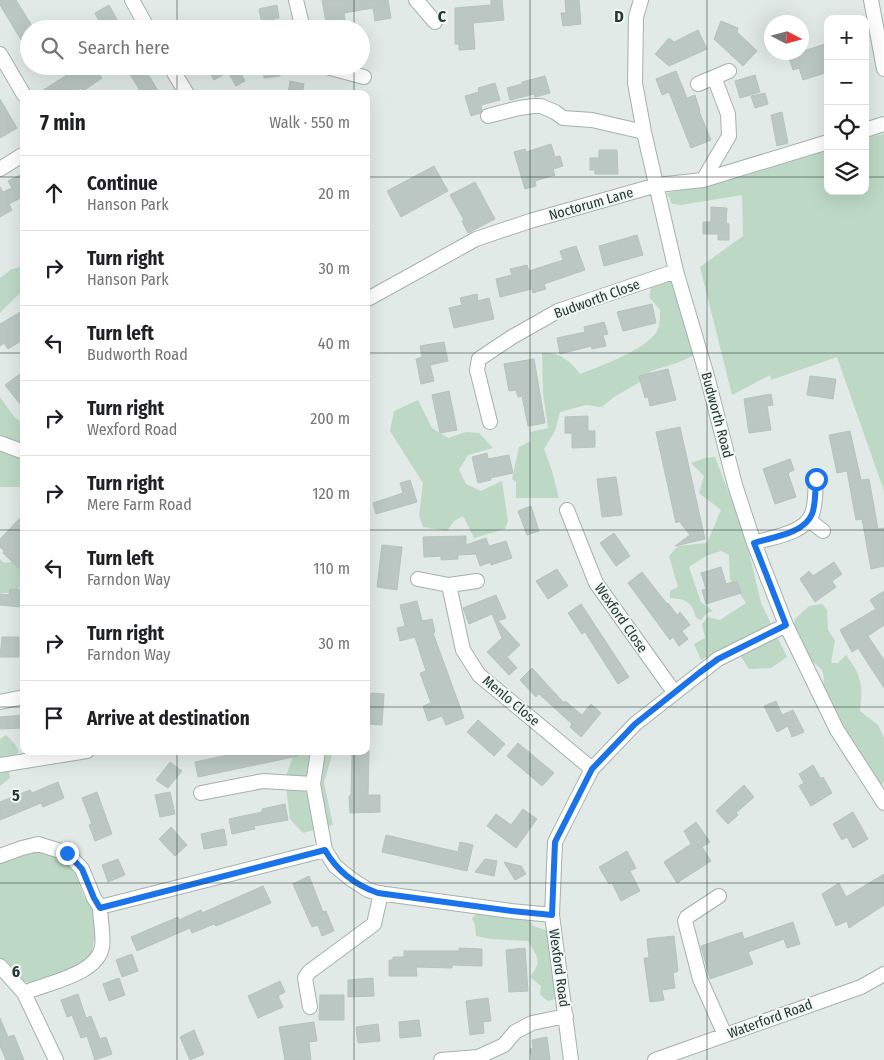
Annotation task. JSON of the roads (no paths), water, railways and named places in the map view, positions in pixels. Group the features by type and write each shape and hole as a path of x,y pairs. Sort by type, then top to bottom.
{"street":[{"path":"132,0 143,20"},
{"path":"296,0 301,20"},
{"path":"416,0 434,22"},
{"name":"Budworth Road","path":"641,0 636,17 635,83 644,132 676,271 707,376 735,485 754,543 786,625 837,730 884,803"},
{"path":"870,0 884,69"},
{"path":"0,54 21,90"},
{"path":"698,84 729,70"},
{"path":"175,75 185,90"},
{"path":"357,75 364,77"},
{"path":"703,180 729,136 728,114 714,77"},
{"path":"488,116 534,106 548,108 563,118 592,120 644,132"},
{"path":"869,129 884,124"},
{"name":"Noctorum Lane","path":"370,298 476,239 530,221 657,185 703,180 824,143"},
{"path":"0,169 20,156"},
{"name":"Budworth Close","path":"490,422 477,370 478,359 558,311 676,271"},
{"path":"0,443 20,450"},
{"path":"754,543 793,531 809,520 813,512 816,479"},
{"name":"Wexford Close","path":"567,510 596,583 674,692"},
{"path":"809,520 822,531"},
{"path":"418,579 449,585 477,580"},
{"name":"Menlo Close","path":"449,585 463,650 478,675 592,769"},
{"name":"Wexford Road","path":"571,1060 552,915 555,842 592,769 635,724 718,659 786,625"},
{"path":"0,702 20,698"},
{"path":"0,765 63,755"},
{"path":"317,755 313,784 325,850 334,866 351,880 368,890 381,893 552,915"},
{"path":"201,793 263,781 313,784"},
{"path":"0,856 38,844 67,853 82,869 100,908 102,946 99,956 91,965 75,974 24,993"},
{"path":"100,908 325,850"},
{"path":"310,1007 306,978 309,972 374,924 381,893"},
{"path":"719,896 687,917 685,921 700,979 725,1035"},
{"path":"0,966 24,993 56,1060"},
{"name":"Waterford Road","path":"655,1060 861,987 884,974"},
{"path":"440,1060 478,1057 504,1045 515,1032 532,1023 566,1016"}]}
